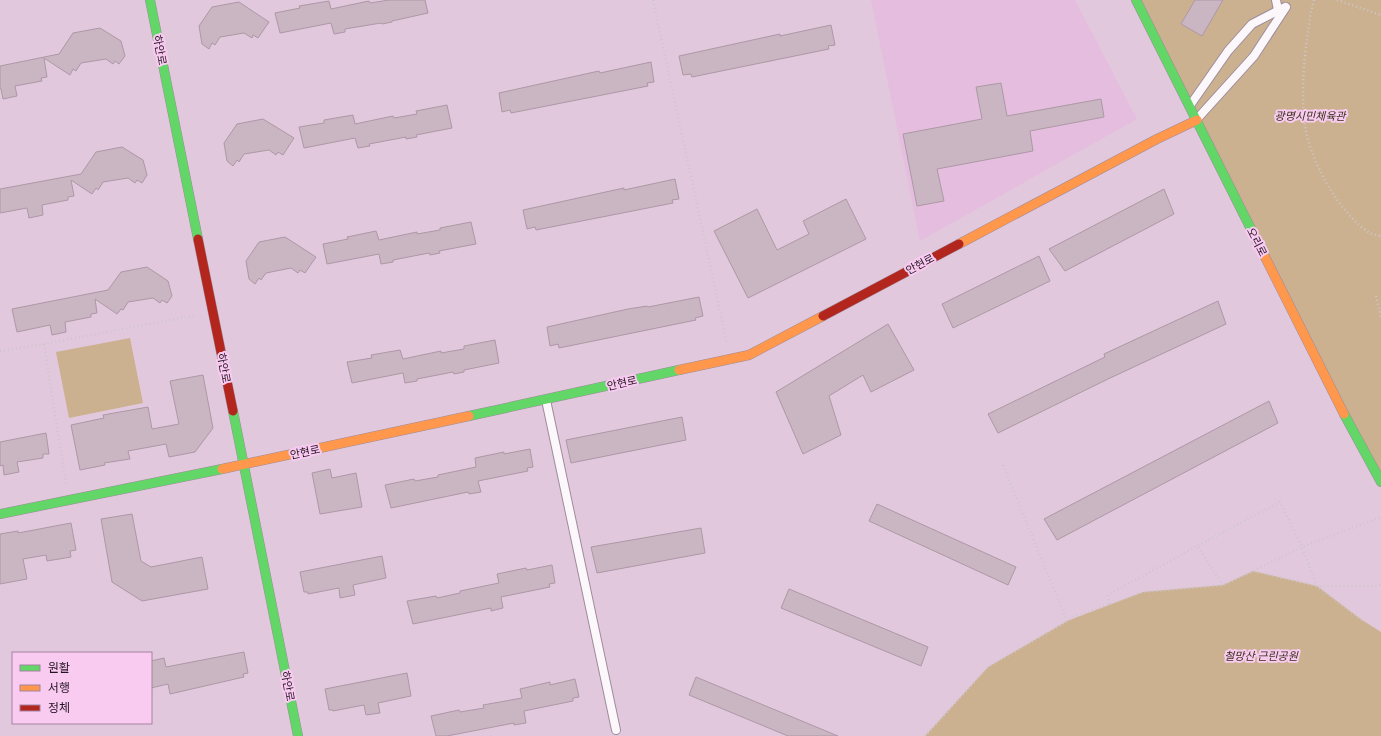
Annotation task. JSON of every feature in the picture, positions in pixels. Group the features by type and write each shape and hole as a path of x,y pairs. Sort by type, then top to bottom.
{"street":[{"name":"하안로","path":"150,0 298,736"},
{"name":"오리로","path":"1136,0 1350,426 1381,482"},
{"name":"안현로","path":"0,514 244,465 749,355 1030,206 1197,120"}],"lane":[{"path":"1276,0 1278,10"},
{"path":"1189,106 1228,51 1252,24 1286,7 1254,56 1197,120"},
{"path":"546,400 616,730"}],"path":[{"path":"653,0 731,359"},
{"path":"1314,0 1306,46 1302,87 1306,132 1315,161 1330,189 1344,210 1371,234 1381,236"},
{"path":"1337,0 1381,15"},
{"path":"1376,296 1381,317"},
{"path":"0,351 213,312"},
{"path":"44,344 68,501"},
{"path":"1003,465 1067,621"},
{"path":"1109,604 1108,595 1280,502 1302,547 1317,586 1362,620"},
{"path":"925,736 988,667 1076,616 1143,592 1223,585 1302,547 1381,517"},
{"path":"1197,546 1223,585"},
{"path":"1252,571 1317,586 1379,586 1381,584"}],"shaded area":[{"path":"871,0 1075,0 1137,119 920,241"}],"green space":[{"name":"광명시민체육관","path":"1137,0 1381,0 1381,482"},
{"path":"130,338 143,403 69,418 56,352"},
{"name":"철망산 근린공원","path":"1253,571 1317,586 1362,620 1381,632 1381,736 925,736 988,667 1067,621 1143,592 1223,585"}],"building":[{"path":"389,0 425,0 428,13 382,24 345,29 345,32 334,34 331,23 280,33 275,13 300,8 299,6 329,1 331,9 369,1 370,3"},
{"path":"1195,0 1223,0 1202,36 1181,24"},
{"path":"239,2 269,22 258,38 253,35 252,38 244,33 220,37 215,45 212,43 209,49 202,44 199,26 212,7"},
{"path":"831,25 835,45 828,46 829,49 692,77 691,74 683,75 679,56 780,34 780,36"},
{"path":"100,28 121,41 125,56 119,64 115,61 113,64 106,59 81,63 76,71 73,69 70,75 44,58 47,77 41,78 42,81 15,86 17,96 3,99 0,89 0,66 59,54 73,33"},
{"path":"651,62 654,82 647,83 648,86 511,113 510,110 502,112 499,93 599,71 600,73"},
{"path":"1001,83 1007,116 1101,99 1104,117 1030,131 1033,151 937,169 944,201 917,206 903,134 982,119 976,87"},
{"path":"447,105 452,128 416,135 417,137 406,139 406,137 369,144 370,146 358,148 355,138 304,148 299,127 324,123 324,120 353,115 355,124 393,116 394,118 417,114 416,111"},
{"path":"263,119 294,138 283,155 278,152 276,155 269,150 244,154 239,162 237,160 233,166 227,161 224,143 237,124"},
{"path":"122,147 143,160 147,175 142,183 137,180 135,183 128,178 103,182 98,190 96,188 92,194 71,180 74,196 68,197 68,200 42,205 43,215 29,218 27,208 0,213 0,189 81,174 96,152"},
{"path":"675,179 679,199 672,200 673,203 536,230 535,227 527,229 523,210 624,188 624,190"},
{"path":"1164,189 1174,214 1065,271 1049,249"},
{"path":"846,199 866,239 748,298 714,231 757,209 777,250 809,234 803,221"},
{"path":"471,222 476,244 439,251 440,253 430,255 429,253 393,260 393,262 381,264 379,254 327,264 323,244 348,239 347,237 376,231 379,240 417,232 417,234 440,230 440,228"},
{"path":"285,237 316,257 305,273 300,270 298,273 291,268 266,273 261,280 259,278 255,284 249,279 246,261 259,242"},
{"path":"1039,256 1050,281 953,328 942,304"},
{"path":"147,267 168,281 172,296 167,303 162,300 160,303 153,298 128,302 123,310 121,309 117,314 95,299 97,313 91,314 91,317 65,322 66,332 52,335 50,325 17,332 12,309 108,290 121,272"},
{"path":"699,297 703,316 695,318 696,320 559,348 558,344 550,346 547,327 628,309 648,307"},
{"path":"1218,301 1226,324 1108,379 998,433 988,414 1105,357 1104,354"},
{"path":"888,324 914,370 871,392 863,375 829,396 841,435 803,454 776,392"},
{"path":"495,340 499,363 464,370 464,372 454,374 453,372 417,379 417,381 405,383 403,373 352,383 347,362 372,358 371,355 400,350 403,359 441,351 441,353 464,349 464,346"},
{"path":"203,375 213,428 195,452 169,457 166,444 128,451 130,459 104,463 105,465 80,470 71,425 104,418 103,415 148,407 152,429 179,424 170,381"},
{"path":"1269,401 1278,423 1057,540 1044,519"},
{"path":"682,417 686,440 571,463 566,440"},
{"path":"46,433 49,454 43,454 43,458 17,462 19,472 4,475 3,465 0,466 0,442"},
{"path":"530,449 533,467 527,468 528,471 478,481 481,492 469,494 468,492 391,508 385,485 414,479 415,481 438,477 438,475 476,467 475,458 504,452 504,454"},
{"path":"330,469 332,478 356,473 362,507 320,514 312,473"},
{"path":"877,504 1016,567 1008,585 869,521"},
{"path":"132,514 141,561 151,567 202,557 208,589 142,601 112,582 101,519"},
{"path":"71,523 76,550 70,551 71,557 47,561 46,555 23,559 27,579 0,584 0,534 18,531 18,533"},
{"path":"701,528 705,553 597,573 591,547"},
{"path":"382,556 386,578 353,585 355,595 340,598 339,588 308,594 308,592 304,592 300,572"},
{"path":"552,565 555,583 549,584 550,587 501,597 503,608 491,611 491,608 413,624 407,601 436,596 437,598 460,593 460,591 499,583 497,574 526,568 527,570"},
{"path":"789,589 928,647 921,666 781,608"},
{"path":"244,652 248,673 243,674 244,677 170,694 168,684 152,688 152,661 164,658 166,667"},
{"path":"407,673 411,696 378,703 380,713 366,715 364,705 333,711 329,710 325,689"},
{"path":"696,677 838,736 788,736 689,695"},
{"path":"575,679 579,697 573,698 573,701 524,711 526,723 514,725 514,723 447,736 436,736 431,716 459,710 460,712 484,708 483,705 522,698 520,689 550,682 550,685"}],"traffic: fast":[{"path":"150,0 198,239"},
{"path":"1136,0 1264,255"},
{"path":"469,416 679,370"},
{"path":"233,411 298,736"},
{"path":"1344,414 1381,482"},
{"path":"0,514 222,469"}],"traffic: slow":[{"path":"959,244 1157,139 1197,120"},
{"path":"1264,255 1344,414"},
{"path":"679,370 749,355 823,316"},
{"path":"222,469 469,416"}],"traffic: jam":[{"path":"198,239 233,411"},
{"path":"823,316 959,244"}]}
